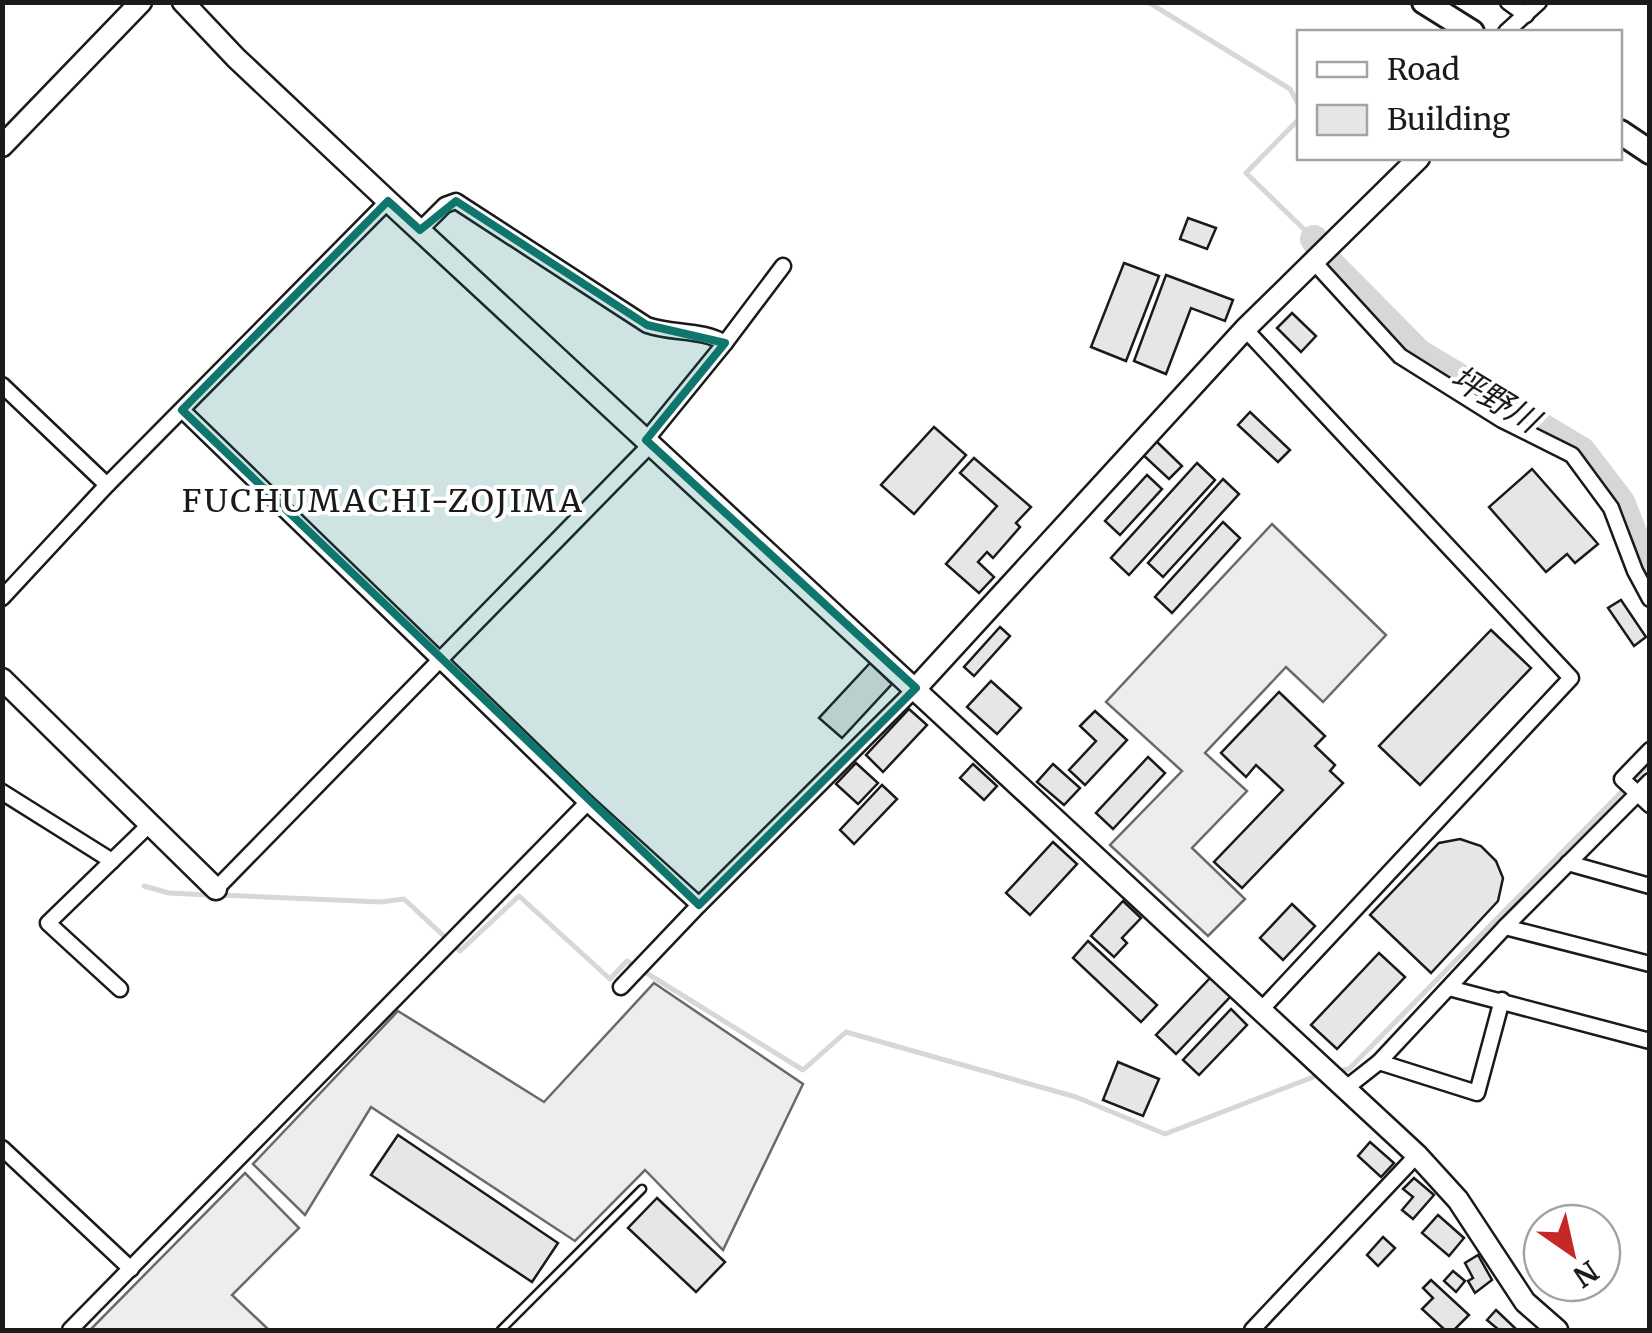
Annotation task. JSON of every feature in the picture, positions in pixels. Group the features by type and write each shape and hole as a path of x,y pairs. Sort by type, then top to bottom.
{"main road":[{"path":"1424,2 1469,30"},
{"path":"1622,133 1650,152"}],"street":[{"path":"2,146 141,2"},
{"path":"183,2 236,58 388,201 1417,1155 1458,1200 1524,1302 1556,1330"},
{"path":"1508,2 1526,14"},
{"path":"1508,30 1540,2"},
{"path":"621,987 916,688 1245,328 1417,160"},
{"path":"2,598 107,485 388,201"},
{"path":"420,230 446,205 456,202 647,325 668,333 711,334 724,343"},
{"path":"1314,262 1400,356 1502,420 1572,455 1611,508 1634,571 1650,598"},
{"path":"2,679 216,889 649,442 782,266"},
{"path":"1245,328 1571,678 1261,1010"},
{"path":"2,385 107,485"},
{"path":"182,410 587,803 699,905"},
{"path":"1650,750 1622,779 1650,805"},
{"path":"1346,1088 1379,1062 1650,781"},
{"path":"2,792 112,861"},
{"path":"70,1330 587,803"},
{"path":"120,989 48,923 150,824"},
{"path":"1568,863 1650,886"},
{"path":"1506,927 1650,964"},
{"path":"1449,988 1650,1041"},
{"path":"1379,1062 1477,1094 1502,1000"},
{"path":"2,1148 131,1269"},
{"path":"1252,1330 1417,1155"}],"lane":[{"path":"501,1330 642,1188"}],"highlighted area":[{"path":"388,201 420,230 456,201 647,325 725,343 646,440 916,688 699,905 182,410"}],"shaded area":[{"path":"1272,524 1386,635 1323,702 1286,667 1205,753 1247,791 1192,848 1245,899 1208,936 1110,845 1182,771 1106,702"},
{"path":"654,983 803,1084 723,1250 645,1170 575,1241 371,1107 305,1215 253,1164 398,1011 544,1102"},
{"path":"245,1173 299,1228 232,1295 269,1330 90,1330"}],"building":[{"path":"1188,218 1216,228 1207,249 1180,239"},
{"path":"1124,263 1159,276 1126,361 1091,347"},
{"path":"1166,275 1233,300 1225,321 1191,308 1166,374 1134,361"},
{"path":"1292,313 1316,336 1301,352 1277,328"},
{"path":"1250,412 1290,450 1278,462 1238,425"},
{"path":"934,427 966,455 914,514 881,485"},
{"path":"1154,439 1182,466 1169,479 1141,453"},
{"path":"974,458 1031,507 1016,523 1020,527 993,558 987,552 978,562 994,577 979,593 946,564 997,506 960,473"},
{"path":"1197,463 1215,480 1129,575 1111,558"},
{"path":"1532,469 1598,544 1575,563 1567,554 1546,572 1489,507"},
{"path":"1147,475 1162,489 1120,535 1105,521"},
{"path":"1223,479 1239,494 1163,577 1148,563"},
{"path":"1223,522 1240,538 1172,613 1155,597"},
{"path":"1621,600 1646,637 1634,646 1608,608"},
{"path":"1000,627 1010,636 974,676 964,667"},
{"path":"1491,630 1531,668 1420,785 1379,746"},
{"path":"870,663 892,684 842,738 819,718"},
{"path":"991,681 1021,708 997,734 967,707"},
{"path":"1279,692 1325,736 1315,746 1335,765 1330,771 1343,783 1242,888 1214,862 1283,790 1256,765 1246,777 1221,753"},
{"path":"909,709 927,725 883,772 866,755"},
{"path":"1095,711 1127,740 1085,785 1069,770 1096,741 1080,726"},
{"path":"1148,757 1165,773 1113,829 1096,813"},
{"path":"856,763 878,783 858,804 836,784"},
{"path":"973,764 997,786 984,800 960,778"},
{"path":"1053,764 1080,788 1064,805 1037,782"},
{"path":"882,785 897,799 854,844 840,830"},
{"path":"1460,839 1481,846 1496,861 1503,878 1498,901 1431,973 1370,915 1439,843"},
{"path":"1053,842 1077,864 1030,915 1006,893"},
{"path":"1123,901 1141,918 1122,938 1127,943 1114,957 1091,936"},
{"path":"1292,904 1315,926 1283,960 1260,938"},
{"path":"1088,941 1157,1005 1141,1022 1073,958"},
{"path":"1379,953 1405,977 1337,1049 1311,1025"},
{"path":"1211,977 1231,996 1176,1054 1156,1035"},
{"path":"1231,1009 1247,1025 1199,1075 1183,1060"},
{"path":"1118,1062 1159,1079 1143,1116 1103,1100"},
{"path":"398,1135 558,1243 532,1282 371,1175"},
{"path":"1370,1142 1394,1163 1381,1177 1358,1156"},
{"path":"1414,1178 1434,1195 1413,1219 1402,1210 1413,1197 1403,1189"},
{"path":"657,1198 725,1262 696,1292 628,1228"},
{"path":"1438,1215 1464,1238 1449,1256 1422,1233"},
{"path":"1383,1237 1395,1248 1378,1266 1367,1255"},
{"path":"1478,1255 1492,1280 1475,1293 1465,1263"},
{"path":"1453,1271 1465,1281 1456,1292 1444,1281"},
{"path":"1431,1280 1469,1315 1454,1330 1445,1330 1422,1309 1433,1298 1423,1288"},
{"path":"1496,1310 1513,1330 1499,1330 1487,1320"}],"waterway":[{"path":"1148,2 1290,89 1297,102"},
{"path":"1297,121 1246,173 1314,239"},
{"name":"坪野川","path":"1314,239 1327,260 1419,353 1582,451 1621,502 1650,575"},
{"path":"1337,1071 1349,1069 1650,763"},
{"path":"144,886 169,893 210,895"},
{"path":"221,895 381,902 404,899 460,951 519,896 610,979 627,961 803,1070 846,1032 1076,1097 1165,1134 1321,1074"}],"district":[{"name":"FUCHUMACHI-ZOJIMA","path":"383,501"}]}
